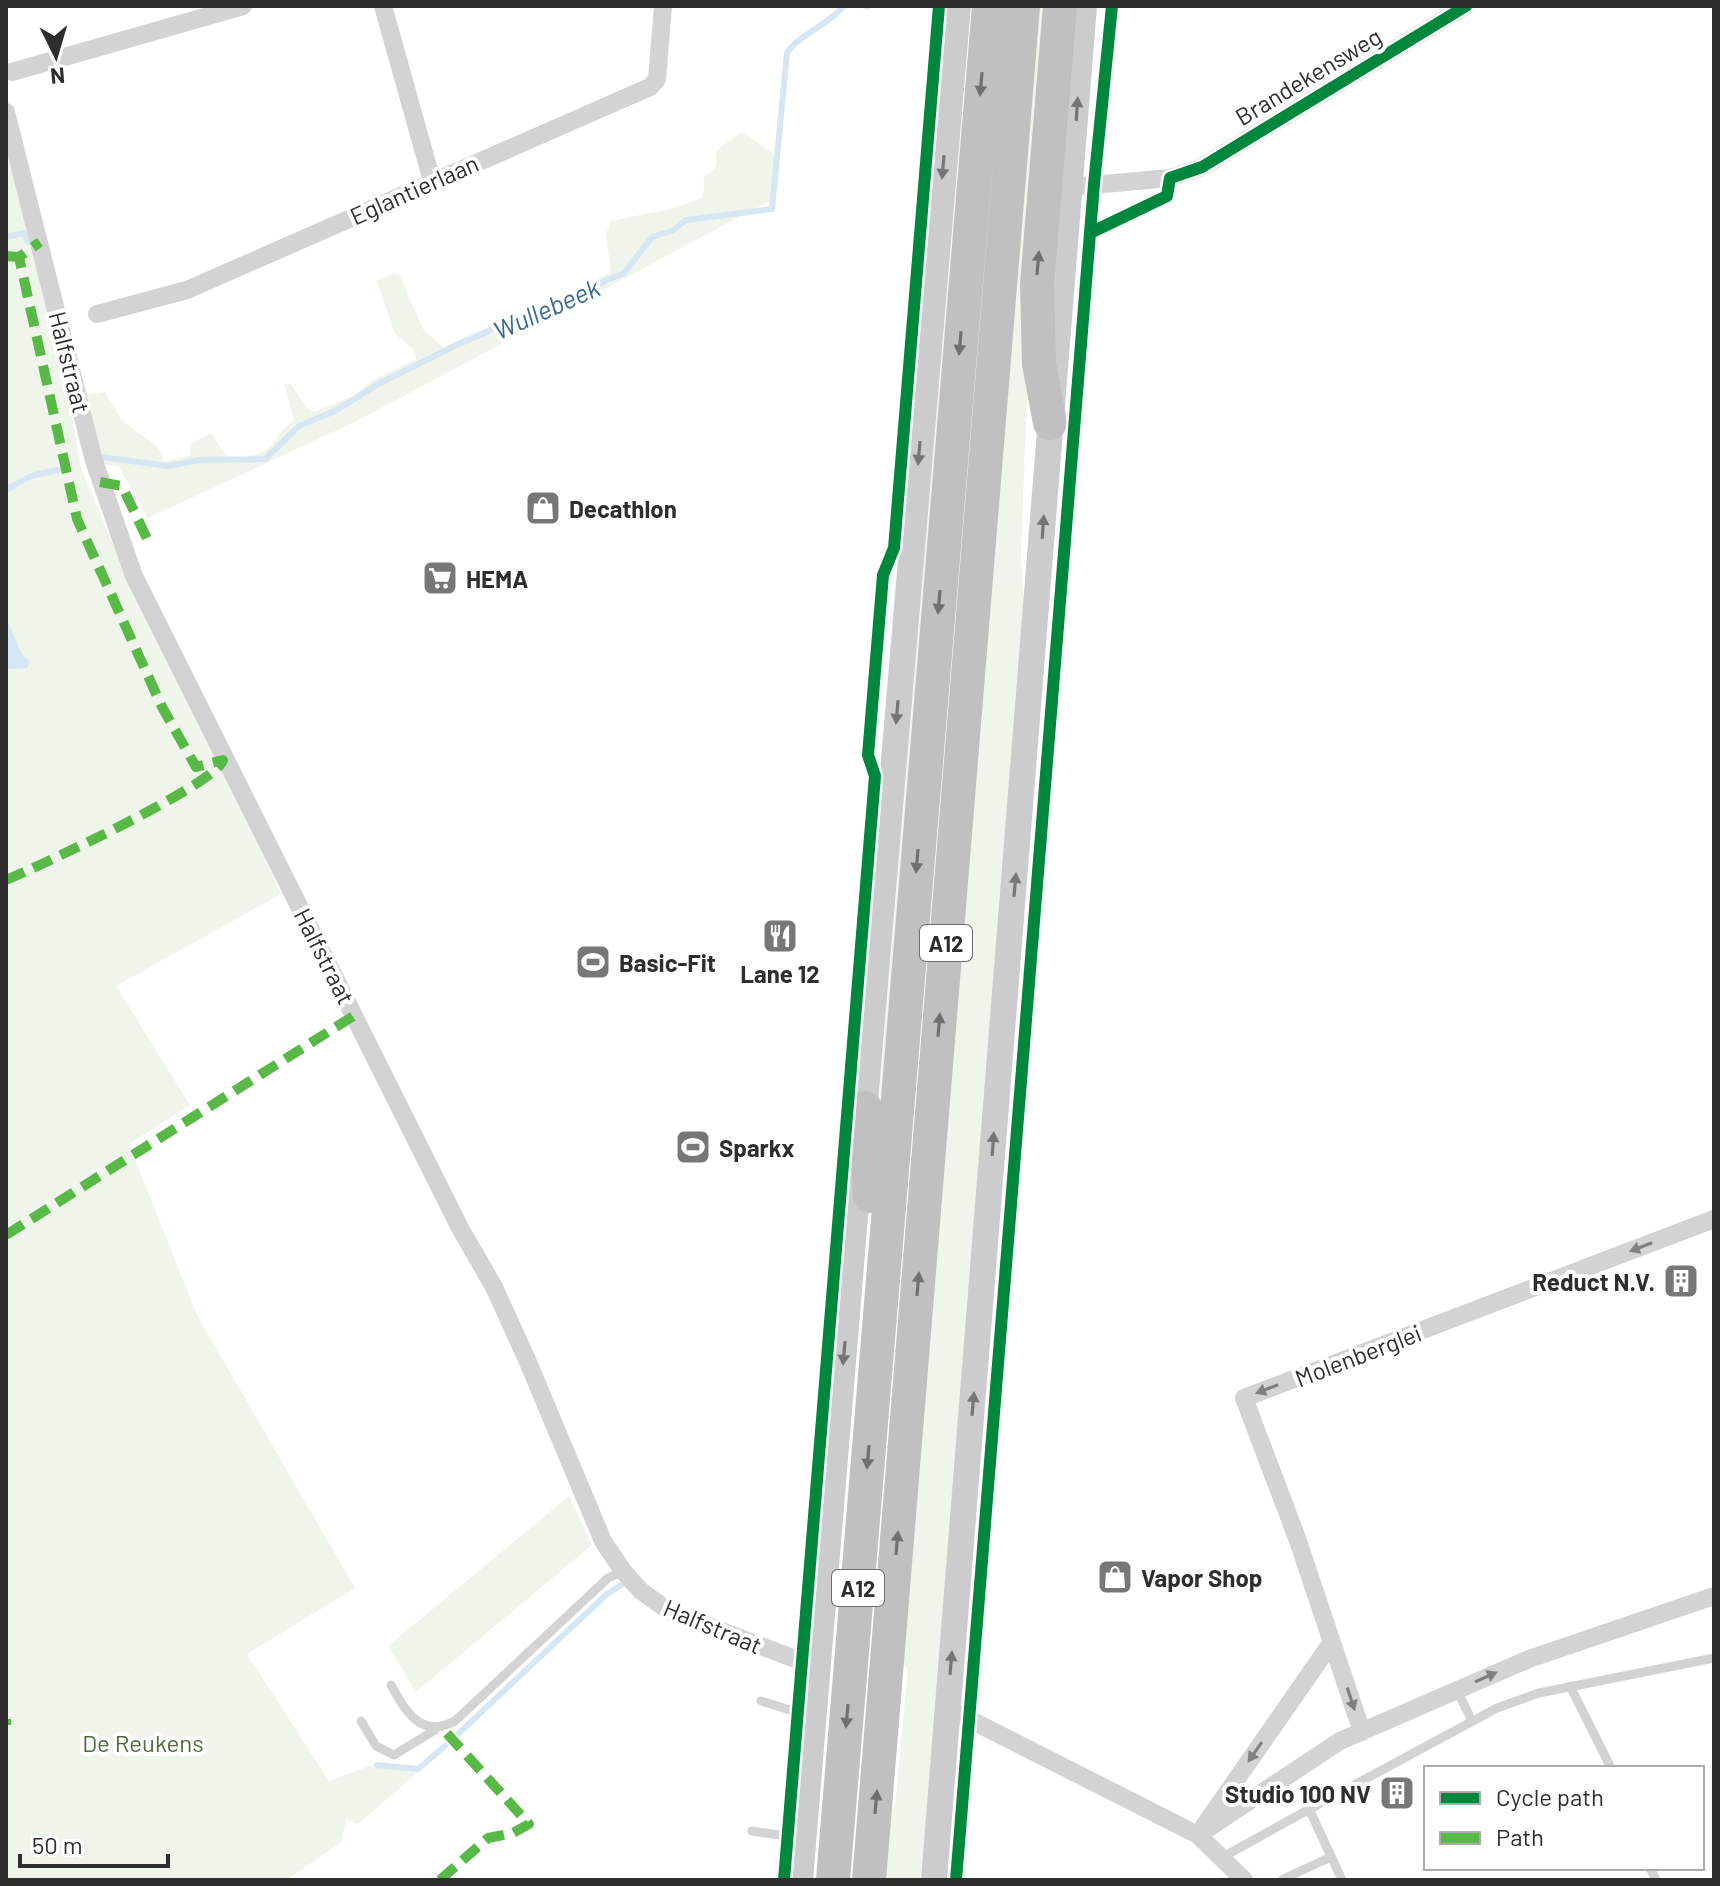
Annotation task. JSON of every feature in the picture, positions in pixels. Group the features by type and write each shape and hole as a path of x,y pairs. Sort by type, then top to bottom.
{"highway":[{"name":"A12","path":"833,1880 989,6"},
{"name":"A12","path":"869,1880 1023,6"},
{"path":"1050,423 1039,364 1037,284 1060,6"},
{"path":"865,1108 870,1158 870,1239 882,1296"}],"main road":[{"path":"800,1880 958,6"},
{"path":"934,1880 1084,6"}],"street":[{"path":"12,72 243,6"},
{"path":"383,6 432,181"},
{"name":"Eglantierlaan","path":"97,314 187,290 650,87 657,79 663,6"},
{"name":"Brandekensweg","path":"1071,187 1170,178 1202,167 1466,6"},
{"name":"Halfstraat","path":"6,112 94,461 134,576 223,760 494,1287 603,1541 641,1591 669,1611 819,1668"},
{"name":"Molenberglei","path":"1362,1732 1244,1398 1714,1219"},
{"path":"1198,1835 1340,1741 1529,1659 1714,1596"},
{"path":"1198,1835 1332,1642"},
{"path":"947,1708 1198,1835 1244,1880"}],"lane":[{"path":"361,1721 376,1746 394,1755 424,1733 455,1721 608,1578 623,1571"},
{"path":"1221,1858 1472,1721 1539,1693 1714,1658"},
{"path":"391,1685 410,1716 425,1728 442,1728"},
{"path":"1570,1686 1610,1766"},
{"path":"1457,1690 1472,1721"},
{"path":"761,1701 814,1717"},
{"path":"1306,1811 1311,1813 1342,1880"},
{"path":"752,1831 804,1838"},
{"path":"1283,1879 1331,1857"}],"green space":[{"path":"1039,6 1053,6 1032,255 1021,557 1026,644 922,1880 883,1880 887,1813 895,1806 908,1669 900,1663"},
{"path":"962,116 968,117 887,1111 878,1110"},
{"path":"742,132 779,157 775,198 355,422 148,518 119,467 102,464 87,395 105,392 122,421 157,446 165,461 190,456 191,444 211,433 228,458 255,455 268,449 294,419 284,384 291,384 307,408 314,412 353,396 373,380 416,359 413,348 395,334 377,281 396,273 400,276 423,329 443,347 611,273 606,234 611,221 669,209 703,197 704,177 716,166 716,151"},
{"name":"De Reukens","path":"6,134 66,385 81,468 110,537 224,767 281,894 116,986 190,1105 129,1144 197,1315 355,1588 247,1654 329,1781 369,1766 418,1772 358,1824 346,1820 341,1842 287,1880 6,1880"},
{"path":"569,1496 592,1545 416,1692 388,1646"}],"water":[{"path":"6,618 22,654 30,662 27,668 6,669"}],"waterway":[{"name":"Wullebeek","path":"101,457 168,466 200,460 265,459 299,426 335,411 380,383 459,344 624,273 652,237 672,231 686,220 772,209 787,53 844,6"},
{"path":"6,237 24,233 28,242"},
{"name":"Wullebeek","path":"6,490 31,476 58,470"},
{"path":"459,1733 607,1594 623,1584"},
{"path":"377,1765 418,1769 445,1746"}],"marked path":[{"path":"6,256 19,257 40,242"},
{"path":"6,880 160,805 213,772 223,760 196,767 162,707 77,519 19,257"},
{"path":"100,482 122,486 150,545"},
{"path":"6,1235 355,1015"},
{"path":"6,1719 6,1725"},
{"path":"440,1880 488,1838 513,1833 529,1824 442,1728"}],"cycle path":[{"path":"784,1880 875,776 868,755 883,575 894,548 939,6"},
{"path":"956,1880 1094,184 1112,6"},
{"path":"1170,178 1202,167 1466,6"},
{"path":"1090,233 1167,196 1170,178"}],"place":[{"name":"Decathlon","path":"543,508"},
{"name":"HEMA","path":"440,578"},
{"name":"Lane 12","path":"780,936"},
{"name":"Basic-Fit","path":"593,962"},
{"name":"Sparkx","path":"693,1147"},
{"name":"Reduct N.V.","path":"1681,1281"},
{"name":"Vapor Shop","path":"1115,1577"},
{"name":"Studio 100 NV","path":"1397,1793"}]}
